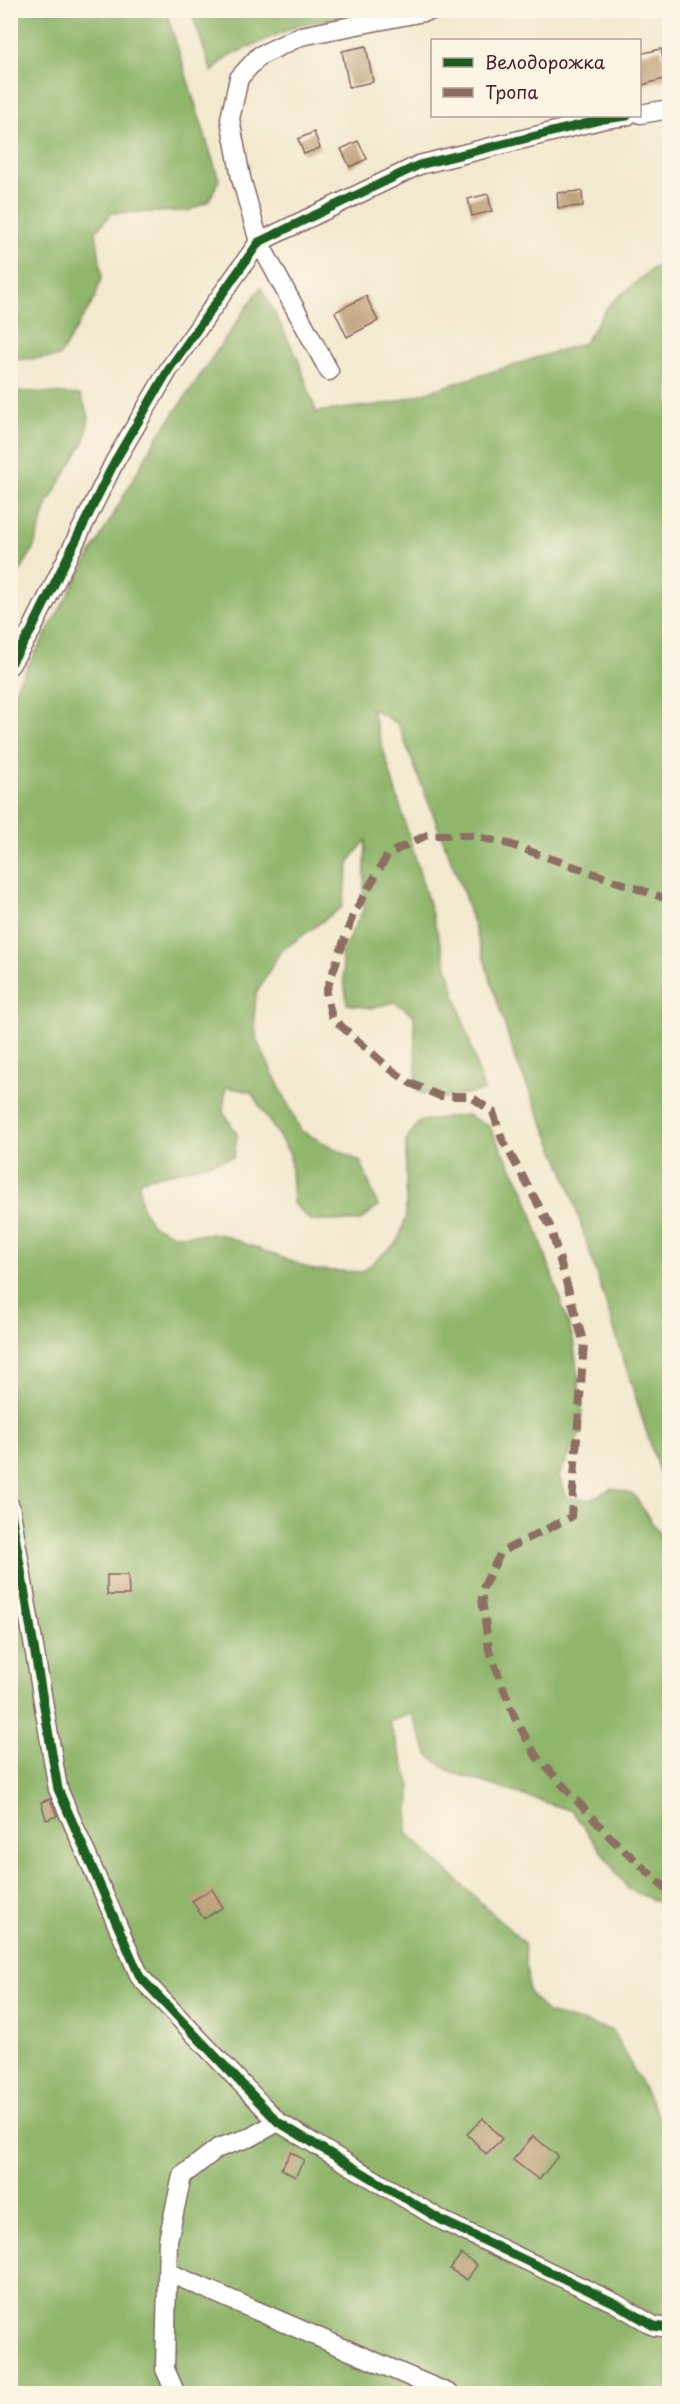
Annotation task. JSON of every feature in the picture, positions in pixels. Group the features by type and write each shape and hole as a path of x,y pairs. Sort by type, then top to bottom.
{"street":[{"path":"329,371 258,242 241,178 230,119 239,78 259,56 301,36 434,10"},
{"path":"641,114 669,110"},
{"path":"10,665 32,631 115,461 157,390 258,242 419,165 619,117"},
{"path":"10,1506 58,1789 140,1977 278,2122 443,2221 615,2303 654,2326 669,2328"},
{"path":"176,2394 165,2369 167,2272 168,2240 182,2176 218,2148 251,2137 278,2122"},
{"path":"167,2272 450,2394"}],"green space":[{"path":"191,10 372,11 299,25 228,56 212,72"},
{"path":"166,11 219,180 209,201 188,211 112,213 96,231 102,276 95,298 59,357 11,360 10,12"},
{"path":"669,263 669,1493 662,1481 565,1174 515,1058 463,891 398,724 371,708 484,1091 439,1099 417,1091 414,1016 395,1002 370,1008 347,1004 341,954 363,910 366,840 350,860 342,907 280,952 256,994 254,1018 257,1041 301,1131 361,1162 378,1206 360,1221 311,1221 293,1203 290,1154 251,1092 226,1087 223,1112 237,1134 234,1157 139,1181 141,1205 152,1225 174,1235 220,1234 314,1270 362,1272 398,1241 406,1217 406,1140 420,1121 467,1115 489,1126 524,1190 573,1339 582,1408 581,1432 559,1476 567,1497 590,1500 612,1488 634,1495 669,1549 669,1907 628,1889 572,1811 451,1772 429,1756 411,1713 389,1722 411,1786 407,1833 524,1943 529,1993 547,2013 612,2030 664,2126 669,2128 669,2393 11,2394 11,696 153,444 261,287 298,359 316,412 392,403 584,343 609,305 652,269"},
{"path":"17,391 80,395 89,416 85,440 49,501 33,549 11,587 10,393"}],"building":[{"path":"366,46 373,82 349,87 342,51"},
{"path":"661,49 667,78 641,85 641,54"},
{"path":"314,132 320,148 304,154 298,139"},
{"path":"358,141 367,159 350,167 341,149"},
{"path":"582,191 583,206 558,208 557,193"},
{"path":"488,194 492,211 472,216 468,199"},
{"path":"366,296 378,321 347,337 335,312"},
{"path":"107,1575 128,1575 129,1595 107,1595"},
{"path":"50,1799 57,1816 46,1820 41,1802"},
{"path":"212,1889 223,1907 204,1919 192,1901"},
{"path":"483,2118 502,2139 486,2154 467,2134"},
{"path":"533,2136 558,2156 539,2180 513,2160"},
{"path":"291,2152 304,2160 295,2177 281,2169"},
{"path":"461,2254 477,2265 467,2280 450,2269"}],"marked path":[{"path":"670,900 509,844 469,835 427,835 388,854 353,915 326,992 332,1018 389,1068 410,1083 440,1096 470,1096 493,1112 502,1139 550,1226 584,1344 571,1517 501,1552 481,1592 489,1650 514,1716 536,1756 612,1839 670,1892"}],"cycle path":[{"path":"10,665 31,631 115,461 169,369 259,242 419,165 619,117"},
{"path":"10,1506 58,1789 140,1977 278,2122 443,2221 615,2303 654,2326 670,2328"}]}
